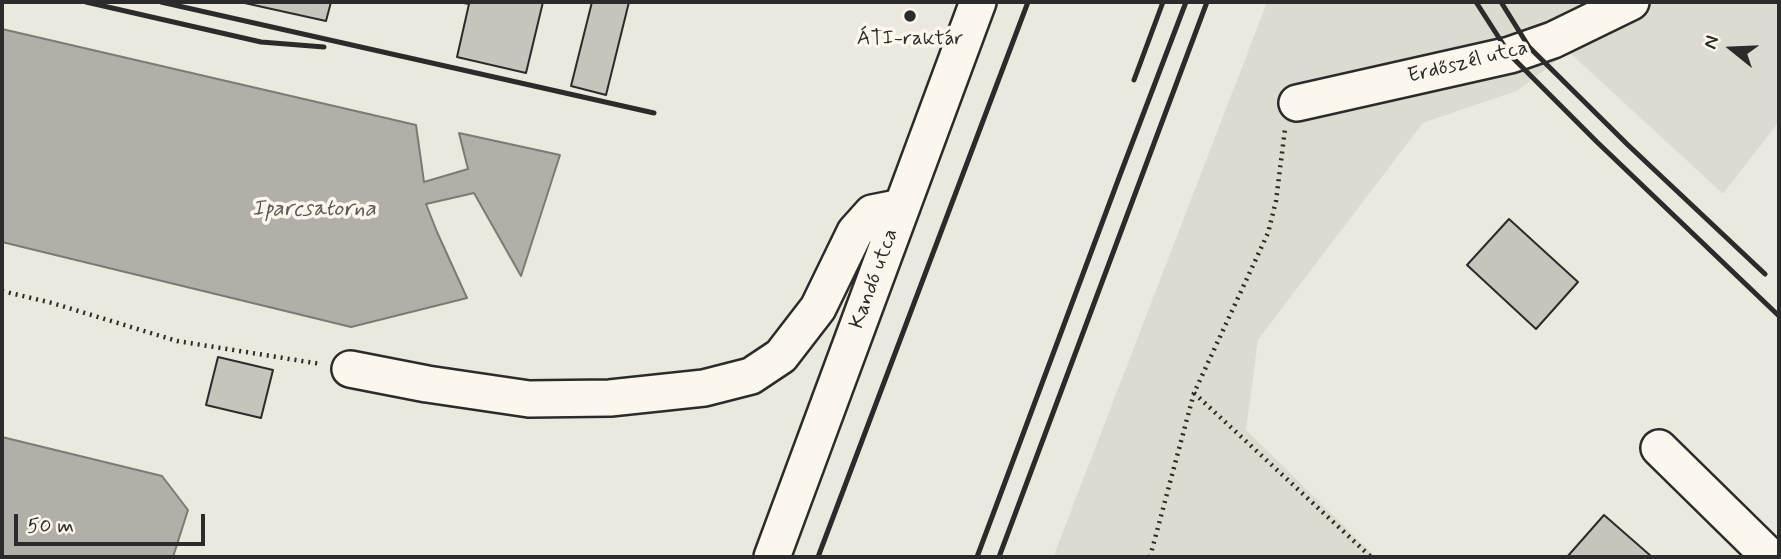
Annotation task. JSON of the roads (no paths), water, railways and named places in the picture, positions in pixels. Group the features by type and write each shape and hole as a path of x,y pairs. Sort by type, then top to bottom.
{"street":[{"name":"Kandó utca","path":"772,557 978,2"},
{"name":"Erdőszél utca","path":"1297,103 1510,55 1553,40 1631,2"},
{"path":"350,369 529,399 637,396 704,388 751,376 781,356 818,308 855,232 872,213 902,206"},
{"path":"1659,448 1769,557"}],"water":[{"name":"Iparcsatorna","path":"2,29 416,125 424,182 468,169 459,133 560,155 521,276 474,193 426,204 467,298 351,327 2,242"},
{"path":"2,437 162,476 188,510 173,557 2,557"}],"railway":[{"path":"86,2 261,42 324,47"},
{"path":"161,2 654,113"},
{"path":"818,557 1028,2"},
{"path":"1134,80 1163,2"},
{"path":"977,557 1186,2"},
{"path":"999,557 1207,2"},
{"path":"1476,2 1510,55 1779,316"},
{"path":"1501,2 1529,47 1765,274"}],"place":[{"name":"ÁTI-raktár","path":"910,16"}]}
